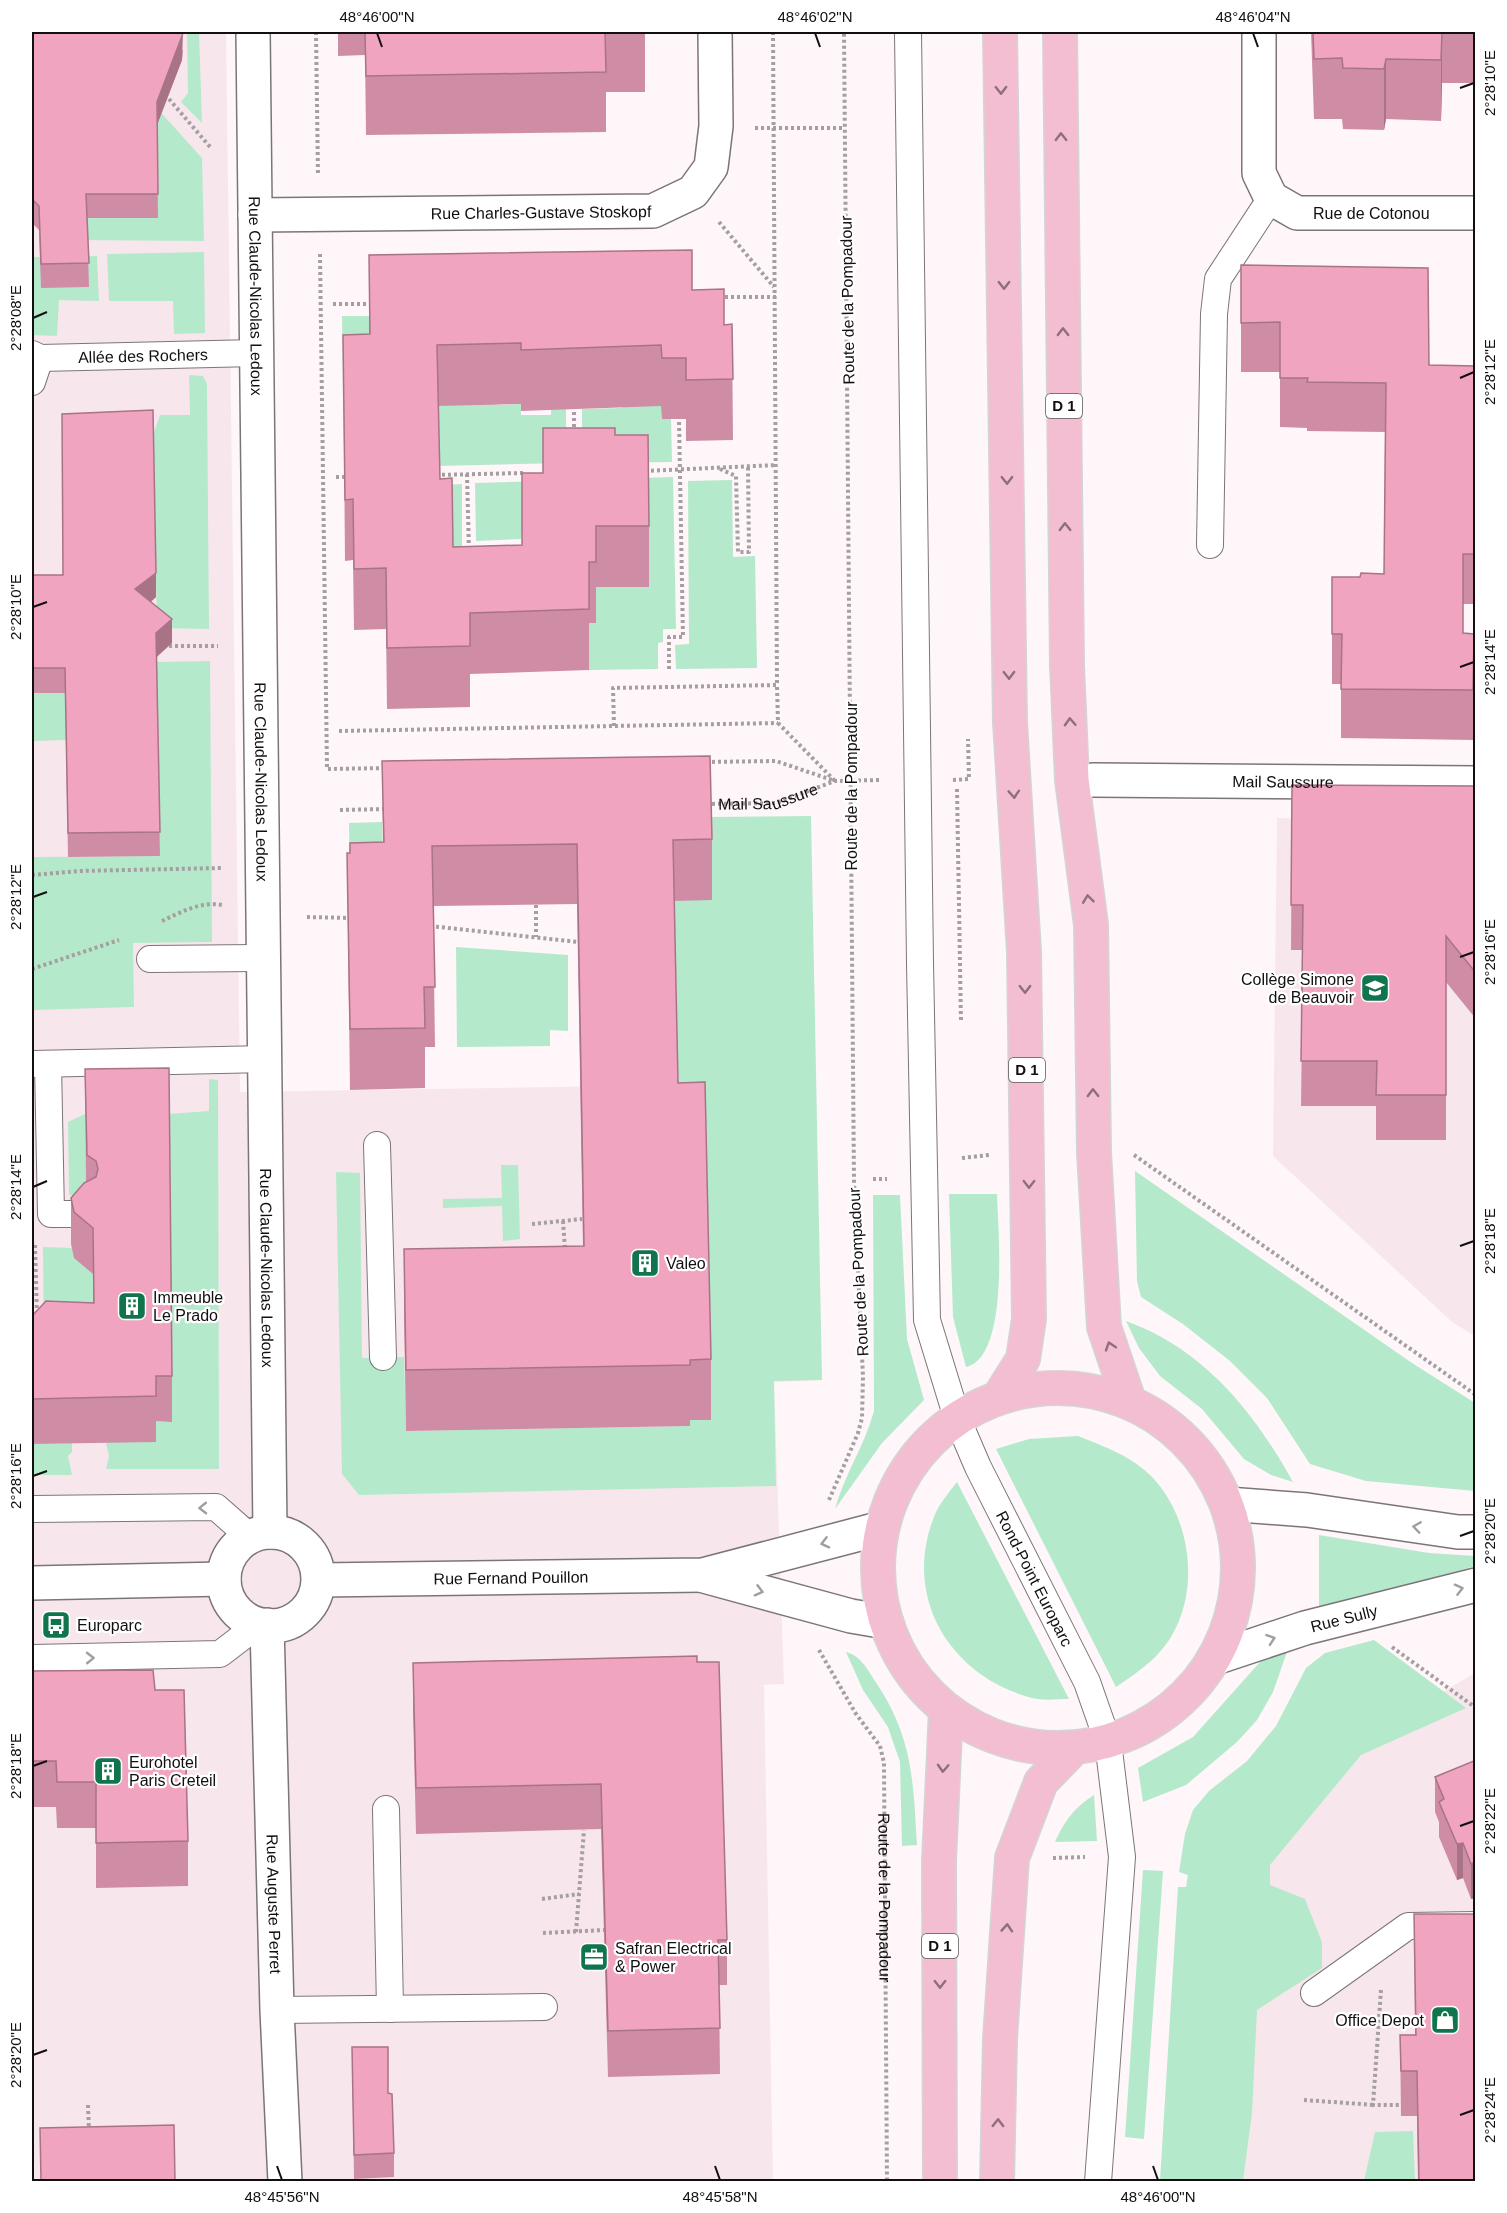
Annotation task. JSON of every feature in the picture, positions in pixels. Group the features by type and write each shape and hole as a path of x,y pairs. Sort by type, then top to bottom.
{"main road":[{"name":"D 1","path":"999,1397 1023,1359 1029,1319 1024,952 1010,736 1000,32"},
{"name":"D 1","path":"1060,32 1067,666 1072,780 1091,925 1094,1152 1104,1327 1129,1401"},
{"path":"1038,1388 1077,1388 1129,1401 1150,1412 1180,1435 1208,1468 1227,1504 1236,1537 1239,1576 1232,1618 1215,1658 1195,1686 1166,1714 1129,1735 1108,1742 1054,1749 1018,1745 977,1730 946,1710 905,1663 886,1622 878,1569 882,1528 893,1493 910,1465 930,1440 957,1418 999,1397 1038,1388"},
{"name":"D 1","path":"940,2181 939,1861 946,1710"},
{"path":"997,2181 1000,2039 1012,1858 1041,1782 1074,1748"}],"street":[{"name":"Rue Claude-Nicolas Ledoux","path":"253,32 265,1059 260,1535"},
{"name":"Rue Charles-Gustave Stoskopf","path":"255,215 653,211 693,192 711,167 716,126 715,32"},
{"path":"1259,32 1259,173 1271,198"},
{"name":"Rue de Cotonou","path":"1271,198 1297,213 1476,213"},
{"name":"Mail Saussure","path":"1093,780 1476,783"},
{"path":"1227,1504 1307,1510 1458,1532 1476,1532"},
{"name":"Rue Fernand Pouillon","path":"319,1580 702,1575 882,1528"},
{"path":"285,1534 299,1540 310,1552 316,1565 319,1580 308,1609 282,1625 263,1625 248,1620 231,1603 224,1580 231,1555 260,1535 285,1534"},
{"name":"Rue Fernand Pouillon","path":"702,1575 851,1616 886,1622"},
{"path":"32,1583 224,1580"},
{"name":"Rue Sully","path":"1215,1658 1305,1628 1476,1585"},
{"name":"Rue Auguste Perret","path":"263,1625 285,2181"}],"lane":[{"path":"908,32 927,1320 957,1418"},
{"path":"1210,545 1214,314 1218,279 1271,198"},
{"name":"Allée des Rochers","path":"36,356 257,353"},
{"path":"32,382 36,356"},
{"path":"150,959 264,958"},
{"path":"83,1214 51,1214 40,1064 265,1059"},
{"path":"377,1145 382,1357"},
{"name":"Rond-Point Europarc","path":"957,1418 978,1467 1087,1682 1108,1742 1122,1857 1098,2181"},
{"path":"32,1509 216,1507 260,1535"},
{"path":"32,1658 220,1654 263,1625"},
{"path":"386,1809 390,2009"},
{"path":"1314,1993 1408,1926 1476,1925"},
{"path":"277,2010 544,2007"}],"path":[{"path":"316,32 319,180"},
{"path":"339,731 778,723 773,32"},
{"name":"Route de la Pompadour","path":"827,1502 854,1444 862,1418 863,1377 854,1180 844,32"},
{"path":"169,99 211,148"},
{"path":"774,128 845,128"},
{"path":"693,192 775,288"},
{"path":"320,246 327,769 398,768"},
{"path":"709,297 776,297"},
{"path":"333,304 380,303"},
{"path":"574,405 575,438"},
{"path":"669,669 669,637 683,637 679,419"},
{"path":"634,471 777,465"},
{"path":"719,469 736,476 738,552 749,552 748,466"},
{"path":"430,475 532,473"},
{"path":"467,474 469,558"},
{"path":"336,477 351,477"},
{"path":"469,547 479,547"},
{"path":"169,645 218,646"},
{"path":"614,726 613,688 777,685"},
{"name":"Mail Saussure","path":"778,723 835,781"},
{"path":"944,780 969,779 968,736 979,736"},
{"name":"Mail Saussure","path":"705,762 776,761 835,781 868,781"},
{"path":"957,780 961,1029"},
{"name":"Mail Saussure","path":"694,804 776,803 835,781"},
{"path":"340,810 399,809"},
{"path":"32,875 79,871 221,868"},
{"path":"536,905 536,937"},
{"path":"308,917 357,918"},
{"path":"425,926 578,942"},
{"path":"1128,1151 1476,1395"},
{"path":"962,1167 962,1156 997,1155"},
{"path":"532,1224 582,1219"},
{"path":"562,1221 566,1253"},
{"path":"35,1242 34,1306 37,1318"},
{"name":"Route de la Pompadour","path":"815,1644 856,1714 880,1746 884,1763 887,2181"},
{"path":"1390,1646 1476,1708"},
{"path":"576,1932 584,1830"},
{"path":"1044,1858 1094,1856"},
{"path":"542,1899 579,1894"},
{"path":"543,1934 604,1930"},
{"path":"1376,2105 1373,2105 1385,1942"},
{"path":"1304,2100 1406,2105"},
{"path":"88,2104 90,2138"}],"shaded area":[{"name":"Europarc","path":"32,32 226,32 240,1092 815,1083 822,1380 774,1382 784,1684 764,1685 773,2181 32,2182"},
{"name":"Collège Simone de Beauvoir","path":"1277,818 1475,821 1475,1336 1452,1322 1273,1156"},
{"path":"1475,1673 1475,2181 1239,2182 1257,1887 1276,1831 1358,1741"}],"green space":[{"path":"187,32 199,32 202,123 181,102 188,93"},
{"path":"156,107 202,158 204,241 72,240 72,218"},
{"path":"204,252 205,333 174,334 173,301 109,301 107,254"},
{"path":"97,256 99,301 59,300 57,336 32,335 32,257"},
{"path":"342,316 369,316 370,395 343,396"},
{"path":"189,375 203,376 207,384 209,629 157,628 153,435 160,415 190,415"},
{"path":"649,389 671,419 672,462 582,463 582,409 622,408"},
{"path":"437,392 500,405 521,404 521,415 551,415 551,405 566,405 566,463 438,466"},
{"path":"673,477 676,629 663,629 663,642 658,643 658,669 589,670 589,623 596,623 543,534 521,534 521,539 476,541 475,483"},
{"path":"732,480 733,557 755,556 757,668 676,669 675,645 689,644 688,481"},
{"path":"462,484 462,627 438,485"},
{"path":"210,661 212,942 133,943 134,1007 32,1010 34,857 160,856 157,662"},
{"path":"32,693 65,693 66,740 32,741"},
{"path":"811,816 822,1380 774,1381 776,1486 359,1495 342,1474 336,1172 360,1173 362,1358 404,1357 406,1431 690,1426 690,1420 710,1420 678,1143 673,901 710,817"},
{"path":"382,822 384,903 350,904 349,823"},
{"path":"456,947 568,955 568,1031 550,1030 550,1046 457,1047"},
{"path":"209,1079 218,1080 219,1469 106,1469 109,1456 106,1443 156,1421 169,1114 209,1111"},
{"path":"85,1114 87,1195 69,1195 68,1122"},
{"path":"501,1165 518,1165 520,1239 503,1241 502,1206 443,1208 443,1199 502,1198"},
{"path":"1135,1171 1412,1363 1475,1403 1475,1491 1366,1481 1310,1464 1267,1398 1230,1361 1183,1324 1141,1297 1137,1281"},
{"path":"949,1194 997,1194 999,1261 995,1317 990,1341 980,1358 966,1367 953,1317"},
{"path":"873,1195 900,1195 907,1339 924,1400 882,1443 835,1509 874,1411"},
{"path":"43,1247 72,1248 79,1261 93,1266 94,1358 44,1348"},
{"path":"1126,1321 1180,1348 1224,1386 1261,1431 1293,1482 1271,1475 1244,1459 1202,1409 1160,1376 1139,1348"},
{"path":"1078,1436 1127,1458 1153,1478 1168,1497 1179,1520 1185,1544 1188,1569 1186,1595 1180,1619 1168,1641 1152,1660 1116,1687 996,1449 1029,1439"},
{"path":"72,1443 72,1452 68,1456 72,1475 32,1475 32,1444"},
{"path":"957,1482 1069,1699 1036,1699 1003,1687 977,1671 956,1651 939,1628 929,1602 924,1573 926,1543 936,1512"},
{"path":"1319,1535 1429,1553 1475,1556 1475,1566 1319,1611"},
{"path":"1374,1640 1466,1708 1361,1755 1270,1865 1270,1885 1305,1899 1322,1942 1322,1968 1257,2010 1252,2113 1243,2181 1160,2181 1178,1887 1186,1887 1188,1875 1179,1872 1185,1834 1193,1810 1209,1791 1247,1761 1276,1726 1306,1668 1325,1653"},
{"path":"1288,1649 1273,1692 1257,1720 1237,1742 1186,1785 1143,1802 1138,1768 1193,1737 1260,1662"},
{"path":"846,1652 855,1656 866,1668 888,1701 904,1740 912,1779 917,1845 902,1846 900,1762 888,1727 863,1690"},
{"path":"1094,1795 1097,1841 1055,1842 1071,1815"},
{"path":"1143,1870 1163,1871 1144,2139 1125,2137"},
{"path":"1413,2131 1415,2181 1364,2181 1375,2132"}],"building":[{"path":"32,32 183,32 157,102 158,194 86,194 89,263 41,264 39,206 32,199"},
{"path":"365,32 605,32 606,72 366,76"},
{"path":"1313,32 1442,32 1441,60 1386,59 1384,69 1343,68 1342,58 1314,59"},
{"path":"692,250 692,290 724,289 724,325 732,324 733,379 686,380 686,358 662,358 661,345 521,350 521,343 437,345 440,479 452,478 453,547 522,545 522,473 543,473 543,428 615,428 615,435 648,435 649,526 596,526 596,562 589,562 589,609 470,613 470,646 387,648 386,568 354,569 353,499 345,500 343,335 370,334 369,255"},
{"path":"1241,265 1428,268 1429,365 1476,366 1476,554 1463,554 1463,633 1474,634 1473,690 1341,689 1342,634 1332,634 1332,577 1360,577 1361,573 1384,574 1386,383 1307,382 1308,378 1280,378 1280,322 1241,323"},
{"path":"153,410 156,573 135,589 172,619 156,633 160,832 68,833 65,668 32,668 32,575 63,575 62,414"},
{"path":"710,756 712,839 673,840 678,1083 705,1082 711,1359 690,1360 690,1365 406,1370 404,1249 584,1246 577,844 432,846 435,987 424,987 425,1028 350,1029 347,853 350,853 350,843 384,842 382,761"},
{"path":"1292,785 1476,786 1476,973 1446,936 1446,1095 1376,1095 1377,1061 1301,1061 1303,905 1291,905"},
{"name":"Immeuble Le Prado","path":"169,1068 172,1376 156,1376 156,1396 32,1399 32,1316 46,1301 94,1303 93,1228 74,1212 71,1198 84,1183 96,1177 98,1169 96,1161 87,1155 85,1069"},
{"path":"697,1656 697,1662 719,1662 727,1940 718,1940 720,2028 608,2031 601,1784 416,1788 413,1663"},
{"name":"Eurohotel Paris Creteil","path":"153,1670 155,1690 184,1690 188,1841 96,1843 96,1782 57,1782 56,1761 32,1761 32,1671"},
{"path":"1476,1760 1476,1862 1471,1864 1463,1843 1457,1844 1439,1802 1444,1799 1435,1777"},
{"name":"Office Depot","path":"1414,1914 1476,1914 1476,2181 1419,2181 1417,2071 1401,2071 1400,2035 1416,2035"},
{"path":"352,2047 388,2047 388,2093 392,2094 394,2153 354,2155"},
{"path":"174,2125 175,2181 41,2181 40,2128"}],"place":[{"name":"Collège Simone de Beauvoir","path":"1375,988"},
{"name":"Valeo","path":"645,1263"},
{"name":"Immeuble Le Prado","path":"132,1306"},
{"name":"Europarc","path":"56,1625"},
{"name":"Eurohotel Paris Creteil","path":"108,1771"},
{"name":"Safran Electrical & Power","path":"594,1957"},
{"name":"Office Depot","path":"1445,2020"}]}
